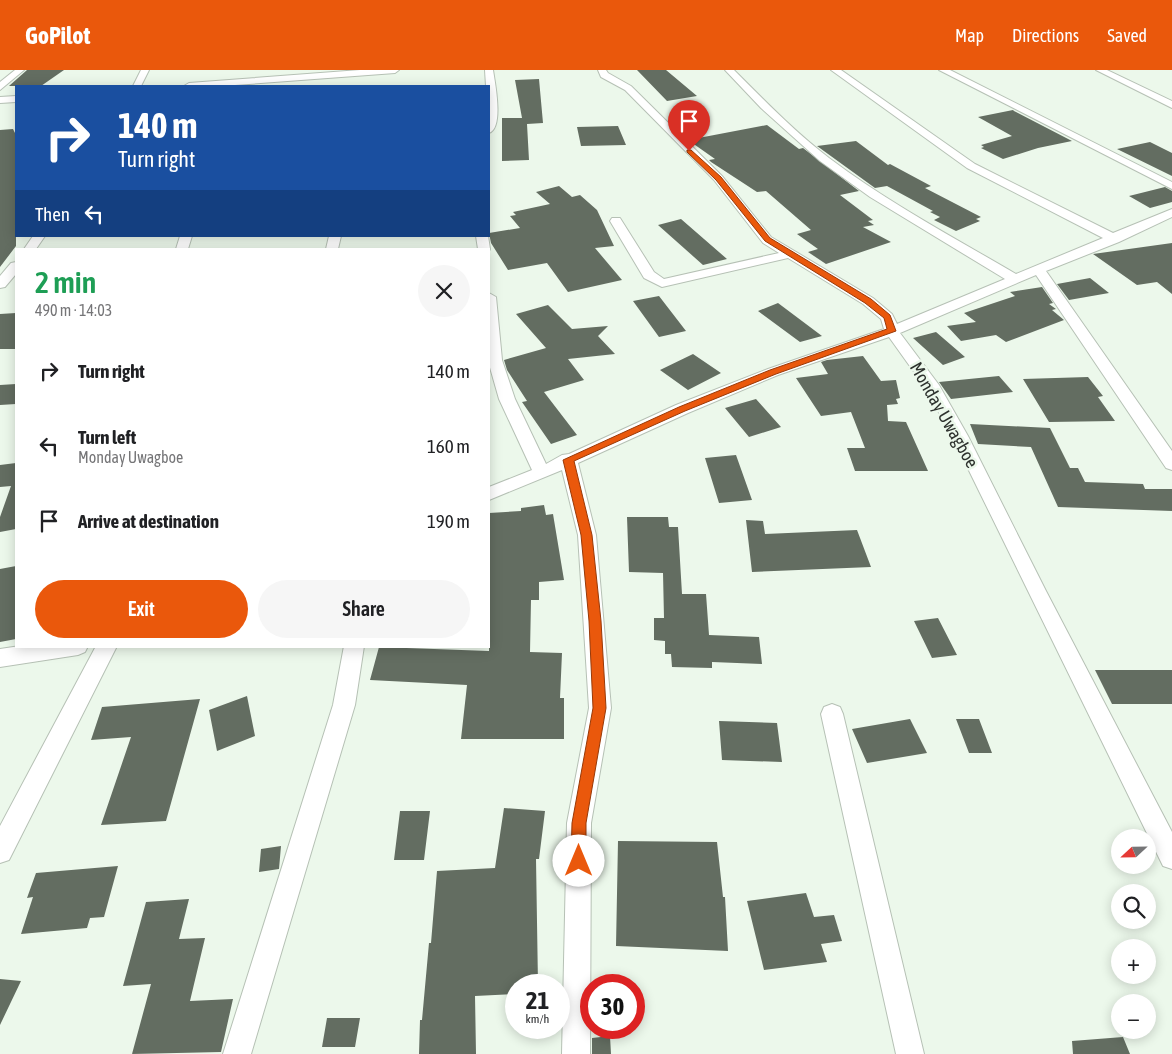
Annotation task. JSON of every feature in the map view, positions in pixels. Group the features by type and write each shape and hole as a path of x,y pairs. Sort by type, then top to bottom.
{"street":[{"path":"0,87 20,70"},
{"path":"138,85 145,70"},
{"path":"256,81 259,70"},
{"path":"202,85 256,81 271,83 382,75 395,70"},
{"path":"489,70 493,119 490,127"},
{"name":"Monday Uwagboe","path":"602,70 604,74 633,92 675,137 718,178 767,240 868,301 888,317 892,331 931,385 960,436 1036,591 1172,857"},
{"path":"728,70 764,106 824,159 867,190 1016,280"},
{"path":"835,70 971,166 1115,239"},
{"path":"943,70 1172,186"},
{"path":"1100,70 1172,105"},
{"path":"1,103 15,99"},
{"path":"490,494 542,473 682,409 764,376 892,331 1115,239 1172,213"},
{"path":"616,221 649,275 662,283 789,254"},
{"path":"31,248 38,237"},
{"path":"0,284 15,267"},
{"path":"1039,270 1172,464"},
{"path":"490,307 496,360 507,399 542,473"},
{"path":"568,460 587,535 595,621 600,708 579,823 576,1054"},
{"path":"0,658 60,648"},
{"path":"0,851 106,648"},
{"path":"237,1054 344,705 354,648"},
{"path":"832,714 910,1054"}],"building":[{"path":"27,70 64,70 42,85 9,86"},
{"path":"637,70 666,70 697,96 667,101"},
{"path":"539,79 543,123 527,124 529,160 502,161 502,118 522,118 515,80"},
{"path":"1013,110 1072,141 1038,148 1003,159 981,148 984,147 981,145 1012,136 978,117"},
{"path":"767,125 799,149 803,148 859,191 840,195 873,220 868,221 874,225 863,227 891,242 826,264 808,252 818,249 797,234 811,230 766,191 757,192 711,162 709,160 715,159 688,140"},
{"path":"618,126 626,145 581,146 577,127"},
{"path":"13,129 15,133 16,246 0,267 0,130"},
{"path":"856,141 888,165 890,164 931,186 925,188 981,217 976,219 980,221 956,231 934,220 940,217 930,212 933,211 887,186 875,188 817,146"},
{"path":"1150,142 1172,153 1172,176 1117,149"},
{"path":"559,186 572,197 580,195 597,210 614,246 595,248 622,280 568,292 547,263 508,270 491,243 490,233 520,228 510,216 516,215 513,212 550,204 536,192"},
{"path":"1165,187 1172,191 1172,202 1150,208 1129,196"},
{"path":"681,219 727,259 703,265 658,225"},
{"path":"1172,243 1172,294 1157,282 1137,285 1093,254"},
{"path":"1090,278 1109,293 1069,300 1057,284"},
{"path":"1042,287 1053,303 1049,304 1056,309 1052,310 1064,320 1006,342 996,335 961,341 947,326 976,322 964,313 1015,296 1010,292"},
{"path":"659,296 686,331 659,337 633,301"},
{"path":"778,303 822,336 800,342 758,311"},
{"path":"548,305 572,329 608,326 598,336 615,354 568,359 584,380 544,392 577,435 551,444 522,402 527,401 507,370 504,360 546,348 516,314"},
{"path":"15,313 15,349 0,349 0,314"},
{"path":"936,332 965,357 943,365 913,338"},
{"path":"693,354 721,373 688,390 660,370"},
{"path":"863,356 881,381 896,380 900,398 896,399 898,404 887,405 888,421 906,422 928,471 855,471 847,448 865,448 851,412 821,416 796,378 828,374 821,362 827,360"},
{"path":"999,376 1013,392 951,399 939,382"},
{"path":"1088,377 1103,396 1098,397 1115,421 1049,422 1023,379"},
{"path":"15,384 15,404 0,405 0,385"},
{"path":"756,399 781,427 749,437 725,408"},
{"path":"970,424 1050,428 1070,468 1078,468 1085,482 1143,484 1145,489 1172,489 1172,511 1058,507 1031,447 978,444"},
{"path":"736,455 752,500 719,503 705,458"},
{"path":"15,463 15,529 0,532 0,517 11,486 0,487 0,465"},
{"path":"544,505 546,515 553,514 564,580 539,582 539,600 531,600 530,652 562,653 560,698 564,698 564,739 461,739 467,685 370,680 379,648 489,651 490,513 521,511 521,508"},
{"path":"627,517 668,517 669,527 678,527 682,594 706,594 709,635 759,637 762,664 712,662 712,668 672,667 671,654 665,654 665,641 654,640 654,618 664,618 663,573 629,572"},
{"path":"746,520 763,521 765,534 857,530 871,567 752,572"},
{"path":"15,566 15,639 0,642 0,569"},
{"path":"938,618 957,655 932,658 914,621"},
{"path":"1095,670 1172,670 1172,704 1112,704"},
{"path":"247,696 255,736 217,751 209,710"},
{"path":"200,699 166,821 101,825 131,737 91,740 102,707"},
{"path":"910,719 927,753 867,763 852,729"},
{"path":"956,719 979,719 992,753 969,753"},
{"path":"719,721 777,723 782,762 722,760"},
{"path":"504,808 545,811 539,859 536,859 538,974 505,974 505,995 475,996 476,1054 419,1054 420,1020 422,1020 429,943 431,943 437,871 495,868"},
{"path":"400,811 430,811 424,860 394,860"},
{"path":"618,841 717,842 723,897 725,897 728,951 616,946"},
{"path":"281,846 279,869 259,872 261,849"},
{"path":"118,866 104,917 90,918 87,928 21,934 33,897 27,898 36,873"},
{"path":"806,893 814,917 834,915 842,941 821,944 827,962 764,970 747,901"},
{"path":"189,899 179,939 205,938 190,1001 233,999 221,1052 132,1054 151,984 123,986 146,902"},
{"path":"0,979 21,981 0,1025"},
{"path":"327,1018 360,1018 355,1047 322,1047"},
{"path":"1111,1038 1124,1039 1130,1054 1073,1054 1072,1041"},
{"path":"592,1039 610,1039 611,1054 592,1054"}],"route":[{"path":"579,861 579,823 600,708 595,621 587,535 568,460 682,409 773,372 892,331 888,317 868,301 767,240 718,178 689,151"}]}
